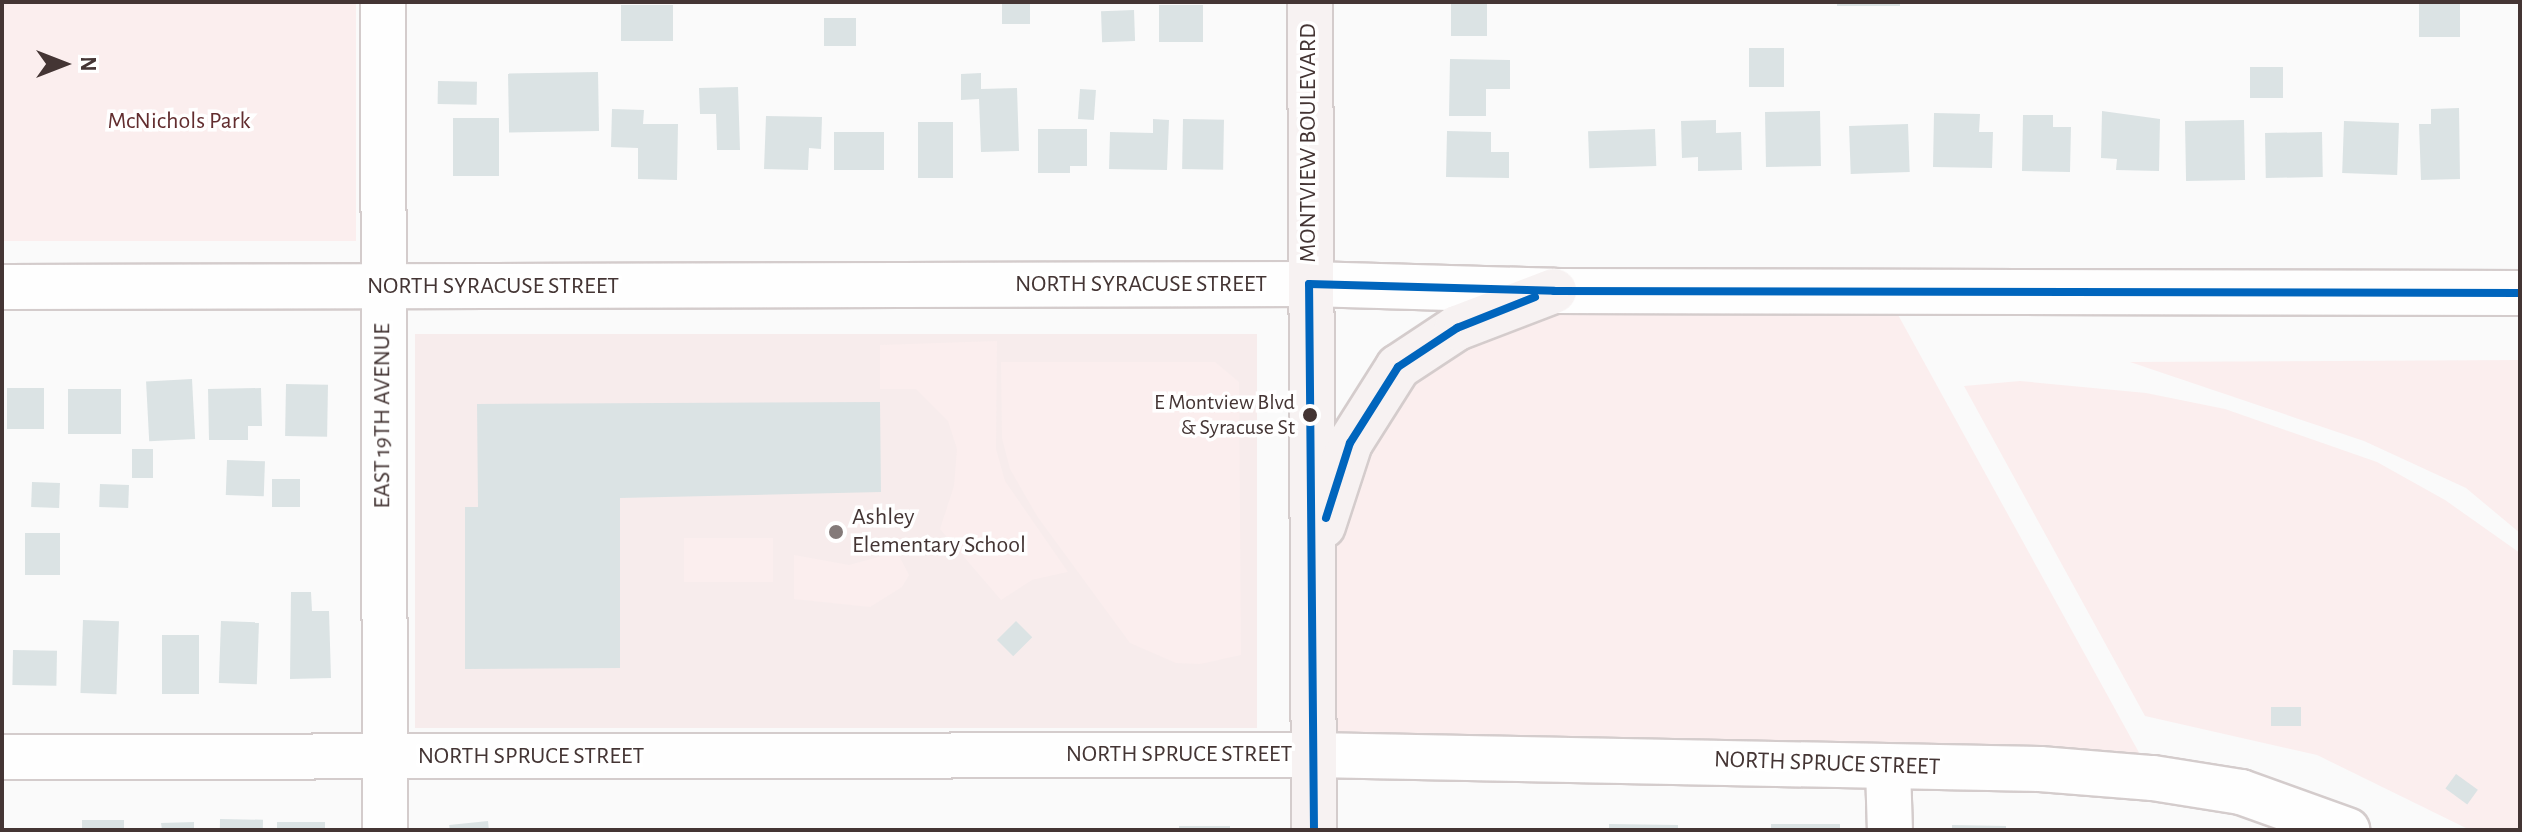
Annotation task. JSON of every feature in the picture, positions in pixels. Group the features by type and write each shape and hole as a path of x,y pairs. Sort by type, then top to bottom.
{"main road":[{"name":"MONTVIEW BOULEVARD","path":"1310,2 1314,830"},
{"path":"1312,562 1350,443 1398,367 1457,328 1554,291"}],"street":[{"name":"EAST 19TH AVENUE","path":"383,2 385,830"},
{"name":"NORTH SYRACUSE STREET","path":"2,287 1309,284 1554,291 2520,293"},
{"name":"NORTH SPRUCE STREET","path":"2,757 1313,755 2040,769 2153,778 2241,792 2347,830"},
{"path":"1888,768 1890,830"}],"shaded area":[{"name":"Ashley Elementary School","path":"415,334 1257,334 1257,728 415,728"}],"green space":[{"name":"McNichols Park","path":"2,2 356,2 356,241 2,241"},
{"path":"1886,293 2153,778 1313,755 1312,562 1369,407 1494,310"},
{"path":"997,341 996,449 1005,481 1068,572 1032,580 1001,600 940,529 954,486 957,449 948,421 916,389 880,389 880,345"},
{"path":"2520,360 2520,533 2466,488 2364,441 2130,362"},
{"path":"1001,362 1215,362 1239,382 1241,655 1200,664 1176,663 1130,643 1037,516 1010,469 1002,438"},
{"path":"2020,381 2146,393 2225,409 2377,462 2445,500 2520,553 2520,830 2470,830 2317,755 2145,716 1964,386"},
{"path":"684,538 773,538 773,582 684,582"},
{"path":"897,552 909,575 902,587 870,607 794,599 794,555 849,565"}],"building":[{"path":"1002,2 1030,2 1030,24 1002,24"},
{"path":"1451,2 1487,2 1487,36 1451,36"},
{"path":"1837,2 1900,2 1900,6 1837,6"},
{"path":"2419,2 2460,2 2460,37 2419,37"},
{"path":"621,5 673,5 673,41 621,41"},
{"path":"1159,5 1203,5 1203,42 1159,42"},
{"path":"1134,10 1135,41 1102,42 1101,11"},
{"path":"824,18 856,18 856,46 824,46"},
{"path":"1749,48 1784,48 1784,87 1749,87"},
{"path":"1450,59 1510,60 1510,89 1486,89 1486,116 1449,116"},
{"path":"2250,67 2283,67 2283,98 2250,98"},
{"path":"598,72 599,131 509,133 508,74"},
{"path":"981,73 981,89 1017,88 1019,151 981,152 979,99 961,100 961,74"},
{"path":"438,81 477,82 477,105 438,104"},
{"path":"738,87 740,150 717,150 716,114 700,114 699,88"},
{"path":"1080,89 1096,90 1094,120 1078,119"},
{"path":"2459,108 2460,179 2421,180 2419,124 2431,124 2431,109"},
{"path":"612,109 644,110 643,124 678,124 677,180 638,179 638,148 611,147"},
{"path":"1820,111 1821,166 1766,167 1765,112"},
{"path":"2102,111 2160,119 2159,171 2116,170 2117,159 2101,158"},
{"path":"1934,113 1980,114 1979,132 1993,132 1992,168 1933,167"},
{"path":"2023,115 2053,115 2053,127 2071,127 2070,172 2022,171"},
{"path":"766,116 822,117 821,149 809,148 808,170 764,169"},
{"path":"453,118 499,118 499,176 453,176"},
{"path":"1153,119 1169,120 1167,170 1109,169 1110,132 1153,133"},
{"path":"1183,119 1224,120 1223,170 1182,169"},
{"path":"1716,120 1716,133 1741,132 1742,170 1698,171 1698,157 1682,158 1681,121"},
{"path":"2244,120 2245,180 2186,181 2185,121"},
{"path":"2344,121 2399,123 2397,175 2342,173"},
{"path":"918,122 953,122 953,178 918,178"},
{"path":"1908,124 1910,172 1851,174 1849,126"},
{"path":"1038,129 1087,129 1087,166 1070,166 1070,173 1038,173"},
{"path":"1655,129 1656,166 1589,168 1588,131"},
{"path":"1447,131 1491,132 1491,152 1509,152 1509,178 1446,177"},
{"path":"834,132 884,132 884,170 834,170"},
{"path":"2322,132 2323,177 2266,178 2265,133"},
{"path":"192,379 195,439 149,441 146,381"},
{"path":"286,384 328,385 327,437 285,436"},
{"path":"7,388 44,388 44,429 7,429"},
{"path":"261,388 262,426 248,426 248,440 209,440 208,389"},
{"path":"68,389 121,389 121,434 68,434"},
{"path":"880,402 881,492 620,498 620,668 465,669 465,507 478,507 477,404"},
{"path":"132,449 153,449 153,478 132,478"},
{"path":"227,460 265,461 264,496 226,495"},
{"path":"272,479 300,479 300,507 272,507"},
{"path":"32,482 60,483 59,508 31,507"},
{"path":"100,484 129,485 128,508 99,507"},
{"path":"25,533 60,533 60,575 25,575"},
{"path":"291,592 311,592 312,611 329,611 331,678 290,679"},
{"path":"83,620 119,621 116,694 80,693"},
{"path":"221,621 259,622 257,684 219,683"},
{"path":"1016,621 1032,637 1013,656 997,640"},
{"path":"162,635 199,635 199,694 162,694"},
{"path":"13,650 57,651 56,686 12,685"},
{"path":"2271,707 2301,707 2301,726 2271,726"},
{"path":"2456,774 2478,790 2467,804 2445,789"},
{"path":"220,819 263,820 263,830 220,830"},
{"path":"82,820 124,820 124,830 82,830"},
{"path":"488,821 489,830 450,830 449,825"},
{"path":"194,822 194,830 162,830 161,823"},
{"path":"277,822 325,822 325,830 277,830"},
{"path":"1609,824 1678,825 1678,830 1609,830"},
{"path":"1771,824 1840,824 1840,830 1771,830"},
{"path":"1952,825 2006,826 2006,830 1952,830"},
{"path":"1179,826 1230,826 1230,830 1179,830"}],"transit line":[{"path":"1314,830 1309,284 1554,291 2520,293"},
{"path":"1326,518 1350,443 1398,367 1457,328 1535,297"}],"place":[{"name":"E Montview Blvd & Syracuse St","path":"1310,415"},
{"name":"Ashley Elementary School","path":"836,532"}]}
